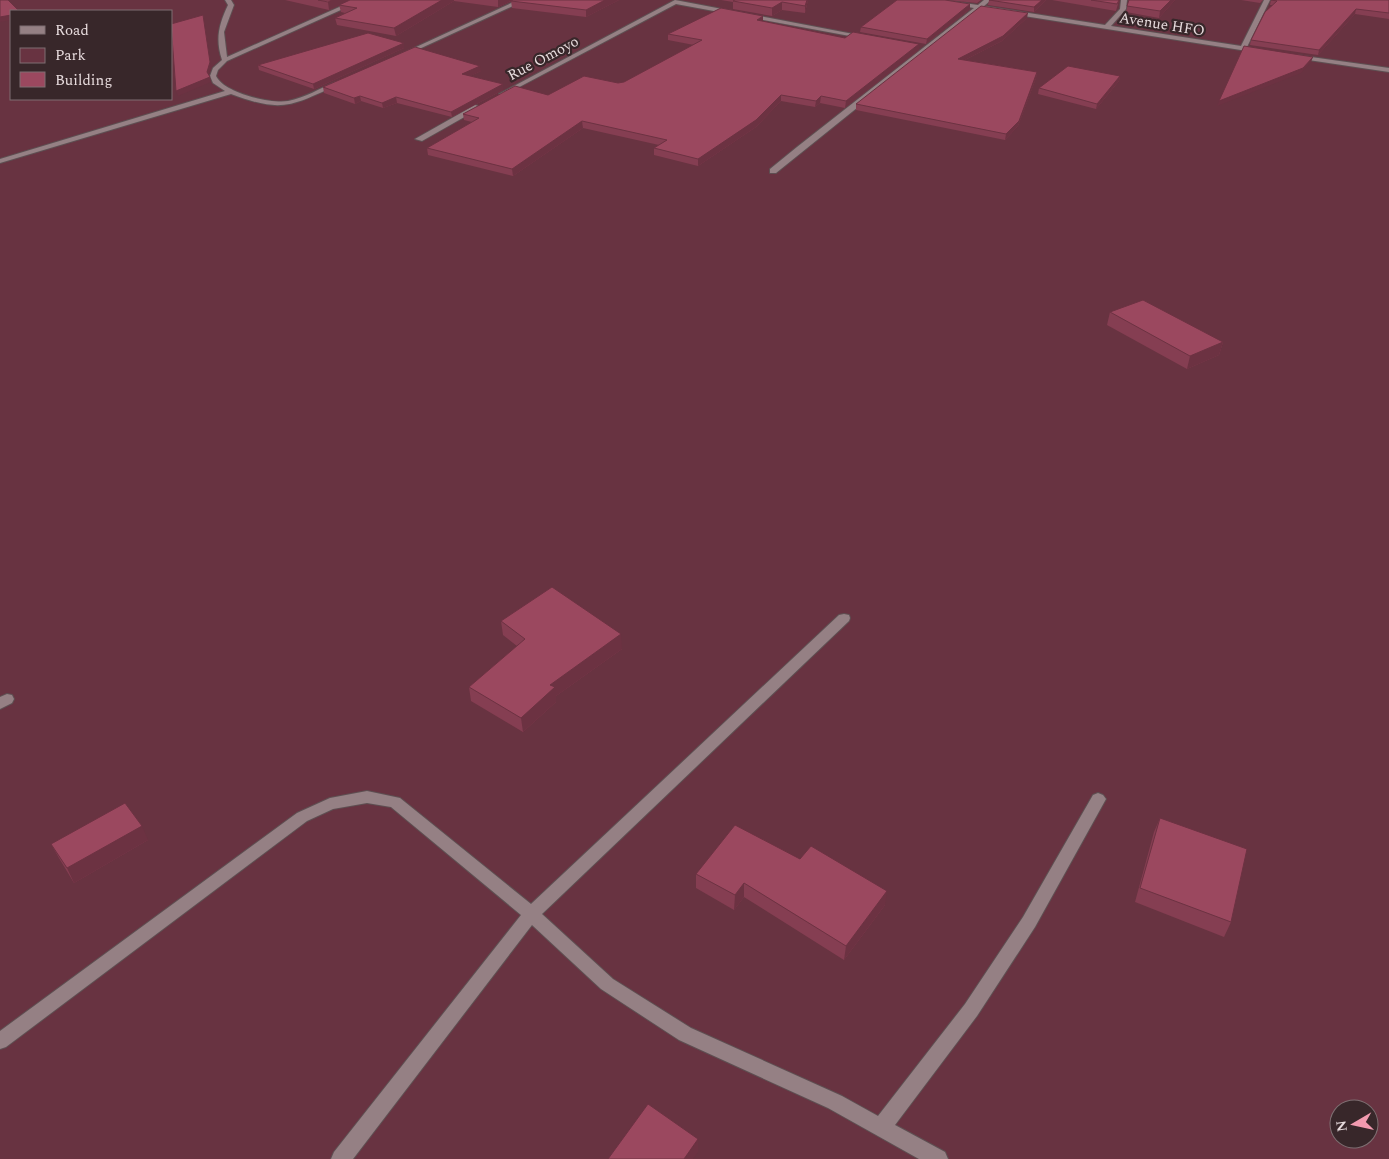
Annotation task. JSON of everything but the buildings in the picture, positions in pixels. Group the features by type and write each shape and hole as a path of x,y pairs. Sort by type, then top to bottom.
{"street":[{"path":"342,81 292,103 282,104 229,92 216,82 213,76 224,60 360,0"},
{"path":"397,58 523,0"},
{"name":"Avenue HFO","path":"931,0 1272,53"},
{"path":"773,170 826,125 868,96 988,0"},
{"path":"1106,28 1123,9 1124,0"},
{"path":"1243,49 1267,0"},
{"path":"224,60 220,46 220,32 231,1"},
{"path":"677,1 869,37"},
{"name":"Rue Omoyo","path":"494,98 677,1"},
{"path":"918,46 928,48"},
{"path":"1292,56 1389,70"},
{"path":"0,161 229,92"},
{"path":"418,139 486,103"},
{"path":"341,1159 531,914 844,618"},
{"path":"0,1041 302,817 330,804 368,797 395,802 531,914 608,984 686,1034 835,1102 882,1126 938,1159"},
{"path":"882,1126 971,1010 1028,922 1098,799"}],"green space":[{"path":"0,0 1389,0 1389,1159 0,1159"}]}
